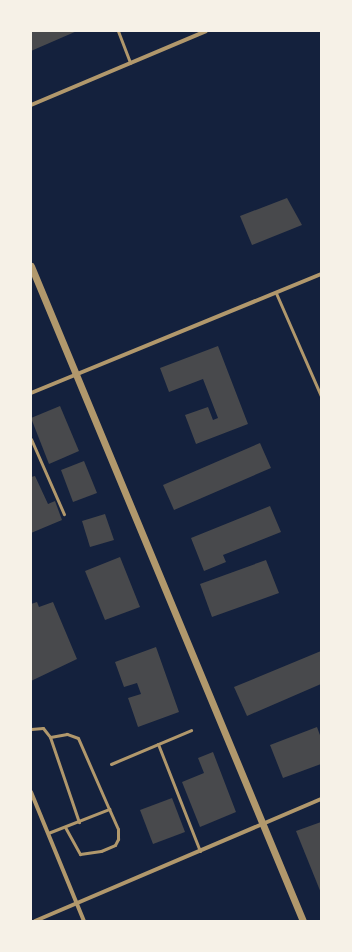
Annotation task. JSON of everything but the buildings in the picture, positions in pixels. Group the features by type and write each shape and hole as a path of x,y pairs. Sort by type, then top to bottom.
{"street":[{"path":"31,105 206,31"},
{"path":"31,266 264,823 303,921"},
{"path":"31,393 321,274"},
{"path":"31,792 84,921"},
{"path":"35,921 321,799"}],"lane":[{"path":"118,31 130,63"},
{"path":"276,292 321,396"},
{"path":"31,440 64,514"},
{"path":"31,729 43,728 50,737 79,822"},
{"path":"111,764 192,730"},
{"path":"50,737 67,734 78,738 118,829 118,839 115,845 101,851 80,854 76,851 65,826"},
{"path":"158,744 200,851"},
{"path":"48,833 109,809"}]}
